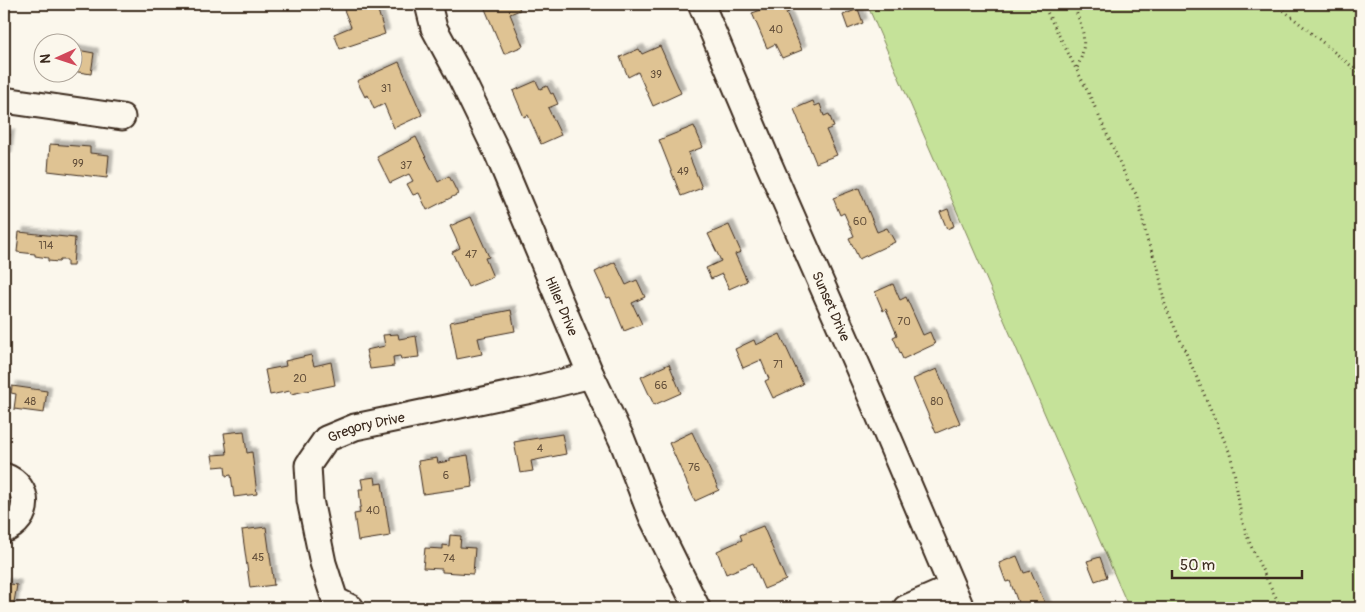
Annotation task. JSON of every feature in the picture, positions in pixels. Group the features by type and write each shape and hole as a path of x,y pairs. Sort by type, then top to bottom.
{"street":[{"name":"Hiller Drive","path":"428,4 434,28 497,152 591,375 622,440 652,517 698,608"},
{"name":"Sunset Drive","path":"701,4 956,598"},
{"path":"4,100 122,117"},
{"name":"Gregory Drive","path":"351,608 335,600 323,563 310,500 308,465 326,439 355,427 530,390 591,375"},
{"path":"4,476 10,478 18,485 23,493 25,503 23,513 18,521 11,528 4,530"},
{"path":"906,608 956,598"}],"path":[{"path":"1043,4 1136,194 1147,240 1158,267 1165,305 1229,451 1241,514 1247,534 1281,608"},
{"path":"1073,4 1084,35 1083,53 1076,69"},
{"path":"1276,4 1361,74"}],"green space":[{"path":"867,4 1361,4 1361,608 1129,608"}],"building":[{"path":"376,4 385,34 340,49 334,34 351,27 342,5"},
{"path":"483,4 517,4 520,10 510,14 523,46 504,54"},
{"path":"758,4 786,4 789,12 786,13 802,50 782,58 775,44 767,48 752,13 761,10"},
{"path":"858,9 863,23 848,29 843,15"},
{"path":"660,46 681,93 653,106 638,72 628,77 620,57 639,49 642,54"},
{"path":"82,51 94,53 91,74 82,73"},
{"path":"399,62 422,115 394,128 384,104 374,109 368,95 365,97 357,81"},
{"path":"536,81 540,89 547,86 551,94 553,93 558,104 548,108 561,135 541,144 528,115 524,117 513,91"},
{"path":"813,101 815,106 820,104 824,116 829,114 834,127 826,130 837,155 816,163 794,109"},
{"path":"694,126 703,147 688,153 702,188 681,196 659,140"},
{"path":"4,134 10,134 7,157 4,156"},
{"path":"416,137 438,182 449,176 458,194 427,210 419,193 413,195 407,184 413,181 409,174 390,183 377,157"},
{"path":"50,144 90,147 90,153 109,155 107,178 48,171"},
{"path":"859,188 877,232 887,228 895,242 859,259 849,238 854,236 844,213 840,215 833,198"},
{"path":"948,209 954,226 947,229 940,212"},
{"path":"471,217 489,257 485,258 493,277 468,287 452,252 460,248 450,226"},
{"path":"729,225 741,252 735,254 747,281 729,289 722,274 711,279 706,268 721,261 708,234"},
{"path":"19,232 75,238 73,266 67,266 67,260 60,260 59,262 48,261 48,258 35,256 35,254 17,252"},
{"path":"615,262 626,285 637,280 645,297 632,303 642,324 624,331 610,297 607,298 595,272"},
{"path":"893,284 900,300 906,297 923,335 930,332 935,344 903,359 893,337 897,335 886,309 883,311 875,292"},
{"path":"511,310 515,331 478,338 482,354 457,359 450,322"},
{"path":"398,334 399,339 416,336 419,357 401,359 400,356 393,357 394,366 370,369 366,350 385,346 383,335"},
{"path":"780,334 803,384 773,398 765,381 769,379 761,360 743,368 735,349 754,340 756,345"},
{"path":"311,355 314,366 331,362 335,385 291,394 290,391 270,395 265,370 286,366 285,361"},
{"path":"669,364 681,393 654,405 641,377"},
{"path":"937,369 960,423 936,433 913,379"},
{"path":"12,386 47,391 44,413 14,409 16,394 11,393"},
{"path":"244,431 247,453 252,452 257,494 234,497 231,475 226,476 225,466 214,467 212,455 227,454 224,433"},
{"path":"692,432 719,490 695,501 669,443"},
{"path":"562,434 566,454 531,461 533,471 520,473 514,442"},
{"path":"468,455 473,487 423,494 418,461 437,458 438,463 450,461 450,458"},
{"path":"375,477 376,484 382,483 390,536 358,541 354,514 360,513 359,489 363,489 361,479"},
{"path":"763,526 786,580 764,589 753,563 726,574 717,551 742,540 740,535"},
{"path":"266,527 274,585 250,588 242,530"},
{"path":"450,535 461,536 460,547 475,548 473,574 442,572 442,569 423,568 425,548 443,549 443,545 449,546"},
{"path":"1017,556 1024,573 1031,571 1047,608 1020,608 1010,581 1006,582 999,563"},
{"path":"1100,557 1107,577 1095,581 1087,561"},
{"path":"4,583 17,585 13,608 4,607"}]}
